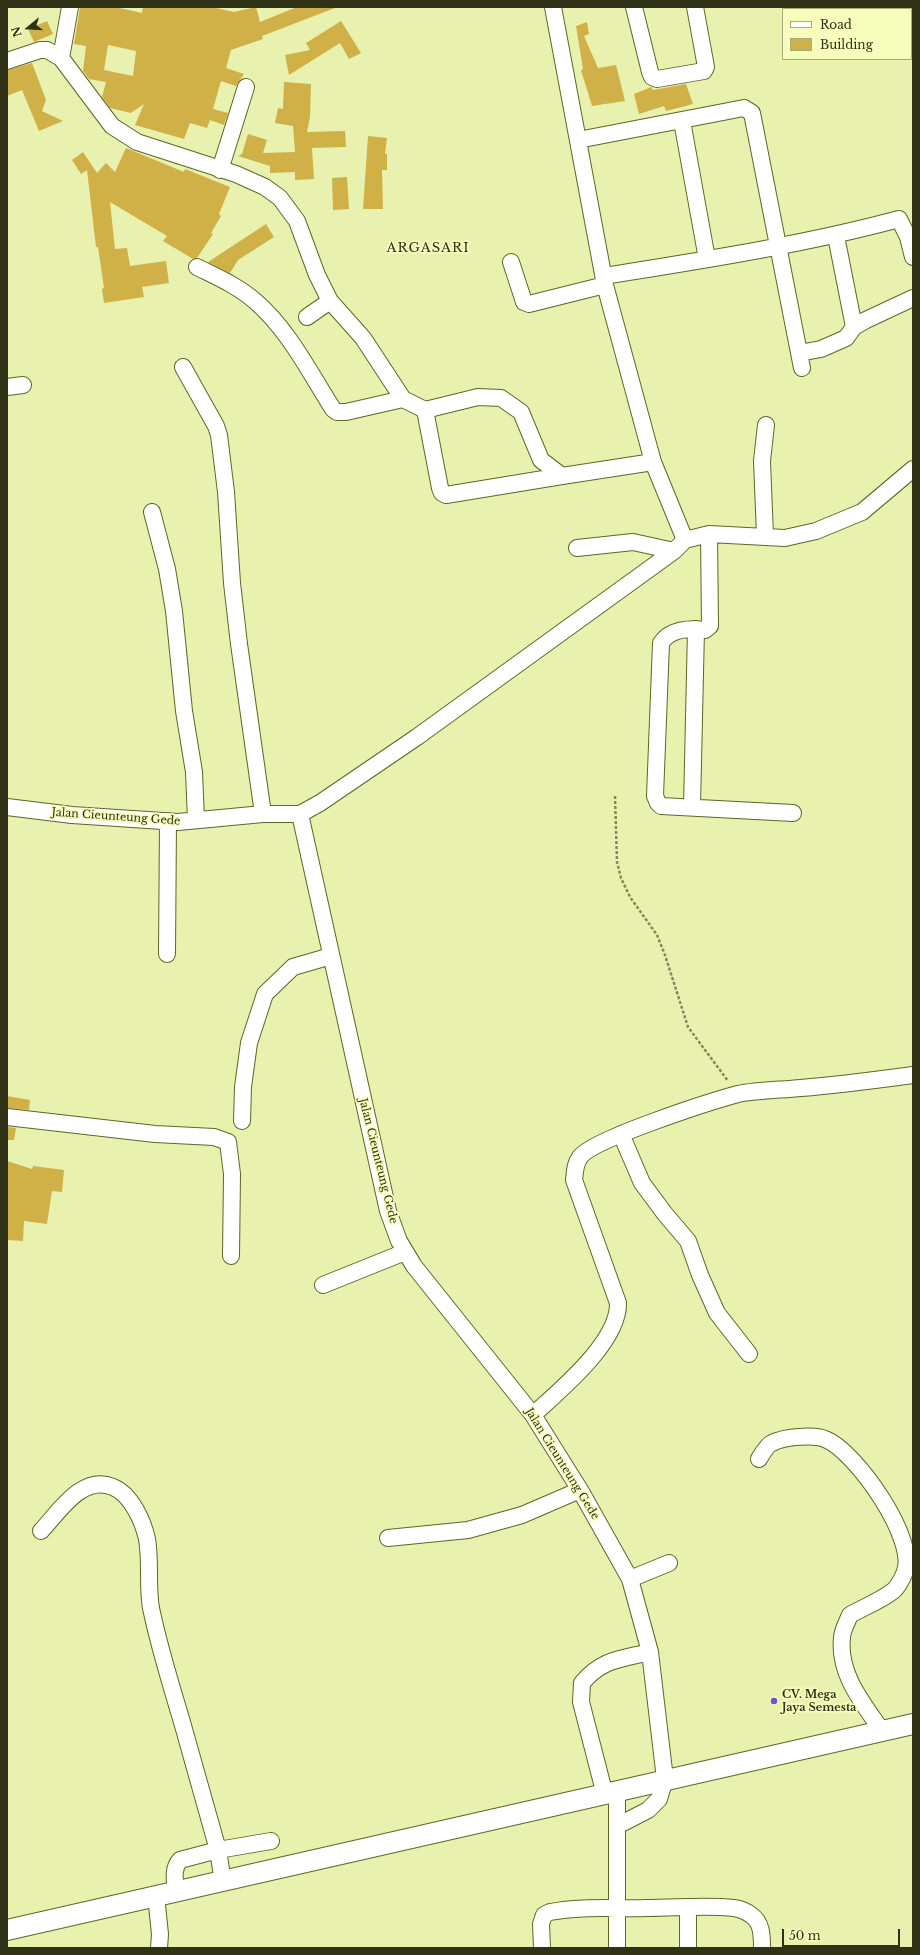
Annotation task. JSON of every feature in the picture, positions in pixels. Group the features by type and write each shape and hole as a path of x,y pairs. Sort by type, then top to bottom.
{"main road":[{"path":"7,1930 913,1724"}],"street":[{"path":"61,58 70,7"},
{"path":"553,7 605,280 653,462 680,545"},
{"path":"634,7 650,72 652,76 657,79 704,71 706,67 694,7"},
{"path":"7,61 40,50 47,50 61,58 112,126 137,142 236,174 265,187 280,198 297,221 317,274 330,301 363,338 403,400 425,410 478,397 501,398 521,412 541,460 562,476"},
{"path":"220,170 246,87"},
{"path":"578,140 744,108 752,112 800,360 846,338 854,328 866,320 913,298"},
{"path":"682,121 707,259"},
{"path":"511,262 520,295 524,302 529,304 605,280 707,259 836,236 899,219 908,236 913,258"},
{"path":"836,236 854,328"},
{"path":"197,267 235,286 255,301 284,334 333,409 337,412 346,412 403,400"},
{"path":"308,317 330,301"},
{"path":"183,367 216,426 219,435 226,492 232,583 239,644 263,814"},
{"path":"7,388 24,385"},
{"path":"425,410 440,488 442,493 446,496 653,462"},
{"path":"765,536 762,461 766,425"},
{"path":"300,814 320,803 417,737 680,545 709,534 785,538 816,531 862,512 913,469"},
{"path":"152,512 167,569 174,611 184,711 194,772 196,820"},
{"path":"709,534 710,626 705,630 696,629 671,633 665,636 661,643 655,796 658,804 661,806 794,813"},
{"path":"576,548 633,542 680,545"},
{"path":"692,807 696,629"},
{"name":"Jalan Cieunteung Gede","path":"7,807 72,815 168,821 263,814 300,814 388,1211 399,1241 414,1266 533,1415 580,1490 630,1579 650,1652 665,1780"},
{"path":"167,954 168,821"},
{"path":"242,1121 243,1087 249,1043 265,994 293,967 331,956"},
{"path":"533,1415 582,1370 595,1354 613,1325 618,1312 618,1303 574,1180 575,1167 580,1156 588,1149 620,1134 666,1117 738,1094 858,1083 913,1075"},
{"path":"7,1117 155,1134 214,1137 228,1142 232,1174 231,1256"},
{"path":"620,1134 642,1183 665,1214 688,1241 700,1275 717,1313 749,1354"},
{"path":"323,1284 406,1252"},
{"path":"759,1459 770,1443 789,1436 825,1438 848,1455 868,1480 892,1515 906,1548 905,1572 894,1591 850,1615 842,1638 843,1663 854,1690 882,1730"},
{"path":"41,1531 85,1487 101,1484 114,1487 137,1511 147,1539 151,1607 165,1666 218,1850 223,1882"},
{"path":"388,1538 475,1529 522,1516 580,1490"},
{"path":"630,1579 669,1563"},
{"path":"617,1948 617,1826 611,1793 581,1702 582,1683 597,1667 650,1652"},
{"path":"617,1826 648,1810 659,1799 665,1780"},
{"path":"176,1892 174,1871 180,1860 218,1850 272,1842"},
{"path":"156,1896 160,1934 159,1948"},
{"path":"688,1908 688,1948"},
{"path":"542,1948 541,1924 544,1915 550,1912 688,1908 734,1908 753,1915 759,1924 762,1933 762,1948"}],"path":[{"path":"615,796 617,862 621,878 630,896 656,935 665,954 688,1026 705,1053 738,1094"}],"building":[{"path":"80,7 115,7 142,13 143,7 212,7 234,12 256,7 260,22 297,7 335,8 262,36 263,39 231,50 226,68 244,74 236,86 221,81 213,109 228,113 224,125 210,120 207,128 190,123 184,139 135,125 144,104 131,113 110,108 102,97 106,82 89,79 83,71 86,46 74,44","holes":["108,45 136,51 133,76 104,70"]},
{"path":"47,21 53,34 34,42 28,29"},
{"path":"341,21 361,53 349,59 340,43 289,75 285,55 310,50 306,43"},
{"path":"587,22 589,34 584,36 598,68 616,65 625,101 592,106 581,70 583,69 576,26"},
{"path":"32,63 46,100 42,111 63,121 39,131 22,90 7,96 7,70"},
{"path":"284,82 311,84 310,117 307,132 345,131 346,147 312,148 314,179 295,180 295,172 270,173 270,166 238,156 242,154 248,134 267,140 263,153 295,152 293,126 275,123 278,108 283,109"},
{"path":"686,84 693,104 666,111 664,106 639,114 634,94 651,87 653,90"},
{"path":"368,136 387,138 385,154 387,154 387,170 382,170 383,209 363,209"},
{"path":"126,148 184,172 185,169 230,187 219,214 221,216 211,233 213,234 197,258 193,259 163,241 167,236 110,202 115,249 127,248 130,266 166,261 169,283 142,287 144,297 104,303 102,289 104,288 98,247 96,247 87,170 81,174 72,160 83,152 97,173 106,163 115,172"},
{"path":"347,177 349,209 333,210 332,178"},
{"path":"266,224 274,237 238,260 230,273 208,262"},
{"path":"7,1096 30,1100 29,1110 7,1108"},
{"path":"7,1127 16,1128 14,1140 7,1140"},
{"path":"7,1161 32,1169 33,1166 64,1170 62,1192 52,1191 47,1224 24,1221 23,1241 7,1240"}],"place":[{"name":"CV. Mega Jaya Semesta","path":"774,1701"}],"district":[{"name":"ARGASARI","path":"428,248"}]}
